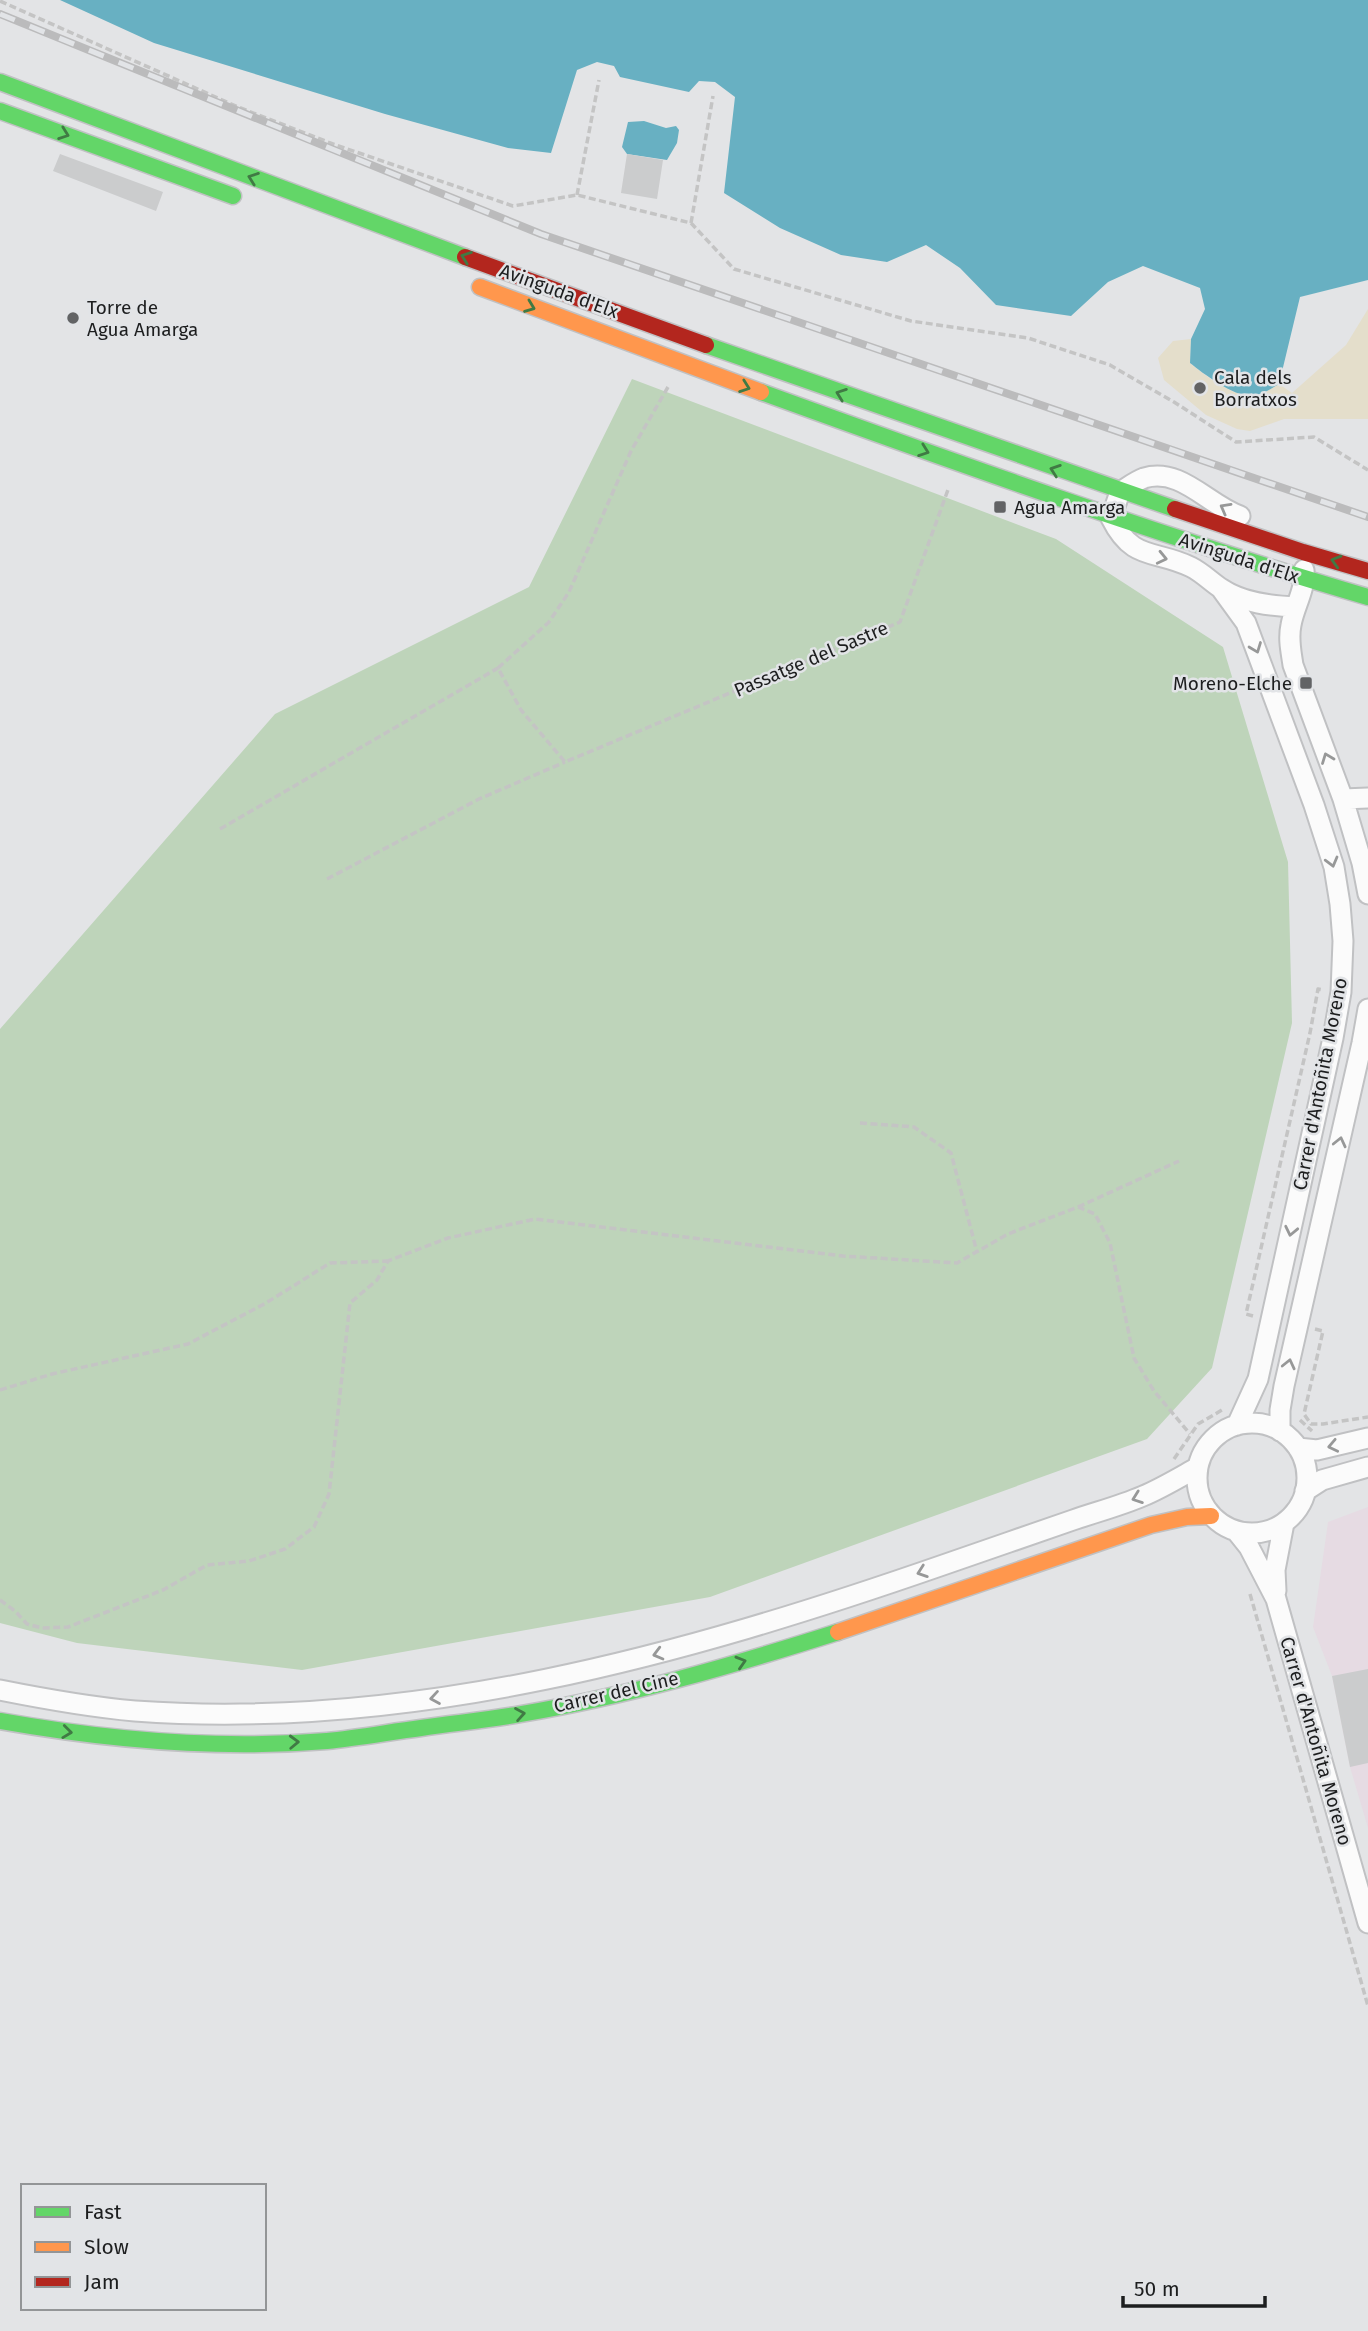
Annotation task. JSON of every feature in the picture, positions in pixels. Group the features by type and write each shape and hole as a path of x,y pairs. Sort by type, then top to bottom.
{"main road":[{"name":"Avinguda d'Elx","path":"0,82 454,253 897,415 1120,492 1303,552 1368,570"},
{"path":"0,111 253,203"},
{"name":"Avinguda d'Elx","path":"462,281 681,364 1111,518 1368,597"},
{"name":"Carrer del Cine","path":"0,1721 61,1732 132,1740 236,1744 327,1741 522,1714 626,1692 734,1664 871,1621 1152,1525 1188,1517 1211,1516"}],"street":[{"name":"Avinguda d'Elx","path":"1120,492 1144,478 1166,476 1181,481 1236,514 1282,530 1291,536 1303,552"},
{"path":"1111,518 1120,492"},
{"name":"Avinguda d'Elx","path":"1111,518 1124,540 1151,556 1192,567 1222,590 1246,600 1296,607"},
{"path":"1303,552 1305,579 1290,626 1289,643 1293,665 1343,799 1368,894"},
{"name":"Carrer d'Antoñita Moreno","path":"1222,590 1246,623 1314,804 1334,867 1343,941 1341,992 1333,1038 1258,1322 1258,1379 1237,1426"},
{"path":"1343,799 1368,798"},
{"name":"Carrer d'Antoñita Moreno","path":"1280,1431 1284,1385 1368,1009"},
{"path":"1259,1424 1280,1431 1297,1448 1304,1461 1307,1476 1306,1491 1294,1514 1269,1531 1253,1534 1237,1532 1223,1525 1211,1516 1199,1493 1198,1467 1203,1453 1223,1432 1237,1426 1259,1424"},
{"path":"1297,1448 1317,1450 1368,1438"},
{"name":"Carrer del Cine","path":"0,1690 134,1711 237,1715 325,1711 403,1703 517,1684 620,1664 727,1635 863,1593 1143,1496 1198,1467"},
{"path":"1306,1491 1322,1480 1368,1467"},
{"name":"Carrer d'Antoñita Moreno","path":"1276,1599 1275,1570 1284,1523"},
{"name":"Carrer d'Antoñita Moreno","path":"1237,1532 1249,1547 1276,1599 1368,1923"}],"path":[{"path":"0,1 238,107 333,144 513,206 577,195 691,223 734,269 911,321 1028,338 1110,365 1236,442 1314,438 1368,470"},
{"path":"577,195 600,80"},
{"path":"691,223 713,96"},
{"path":"220,829 498,668 549,622 569,592 631,452 681,364"},
{"name":"Passatge del Sastre","path":"327,879 479,799 900,622 958,463"},
{"path":"498,668 521,710 565,762"},
{"path":"1322,1001 1326,990 1325,979"},
{"path":"1246,1314 1318,989 1326,990"},
{"path":"860,1124 914,1127 951,1153 977,1252"},
{"path":"0,1390 52,1374 188,1344 266,1303 330,1263 388,1261 447,1238 535,1219 843,1256 957,1263 1008,1234 1078,1207 1179,1161"},
{"path":"1078,1207 1095,1214 1110,1243 1134,1358 1154,1391 1191,1434"},
{"path":"0,1600 27,1624 42,1628 68,1627 163,1590 207,1565 249,1561 285,1549 314,1527 329,1494 350,1303 377,1280 388,1261"},
{"path":"1323,1331 1304,1414 1311,1424 1368,1419"},
{"path":"1173,1461 1198,1424 1222,1410 1227,1403"},
{"path":"1296,1411 1301,1423 1314,1433"},
{"path":"1328,1430 1368,1419"},
{"path":"1246,1582 1259,1619 1368,2006"}],"shaded area":[{"path":"1368,1507 1368,1828 1350,1767 1332,1676 1313,1627 1328,1522"}],"green space":[{"path":"632,379 1056,539 1223,647 1288,862 1292,1023 1212,1368 1147,1439 710,1597 302,1670 77,1643 0,1623 0,1029 275,714 529,587"}],"sand":[{"path":"1368,309 1368,419 1284,419 1250,431 1237,429 1206,415 1164,380 1158,358 1173,341 1191,339 1190,363 1229,390 1254,396 1279,384 1292,393 1346,345"}],"water":[{"path":"60,0 1368,0 1368,280 1300,297 1279,384 1260,394 1246,396 1220,384 1190,363 1191,339 1205,309 1200,288 1143,266 1108,282 1071,316 996,305 960,268 926,245 887,262 841,255 780,228 724,193 735,97 715,82 699,81 689,92 620,77 614,66 597,62 577,70 551,153 508,148 385,114 154,43"},
{"path":"644,121 666,128 676,126 679,130 677,143 667,160 627,154 622,147 628,122"}],"building":[{"path":"60,154 163,192 156,211 53,171"},
{"path":"627,154 663,160 657,199 621,193"},
{"path":"1368,1669 1368,1763 1350,1767 1332,1676"}],"railway":[{"path":"0,14 541,234 1368,517"}],"traffic: fast":[{"path":"0,82 465,257"},
{"path":"0,111 233,196"},
{"path":"706,345 1175,509"},
{"path":"761,392 1139,525 1368,597"},
{"path":"0,1721 163,1742 286,1744 327,1741 561,1707 720,1668 838,1632"}],"traffic: slow":[{"path":"480,287 761,392"},
{"path":"838,1632 1151,1525 1187,1517 1211,1516"}],"traffic: jam":[{"path":"465,257 706,345"},
{"path":"1175,509 1368,571"}],"place":[{"name":"Torre de Agua Amarga","path":"73,318"},
{"name":"Cala dels Borratxos","path":"1200,388"},
{"name":"Agua Amarga","path":"1000,507"},
{"name":"Moreno-Elche","path":"1306,683"}]}
